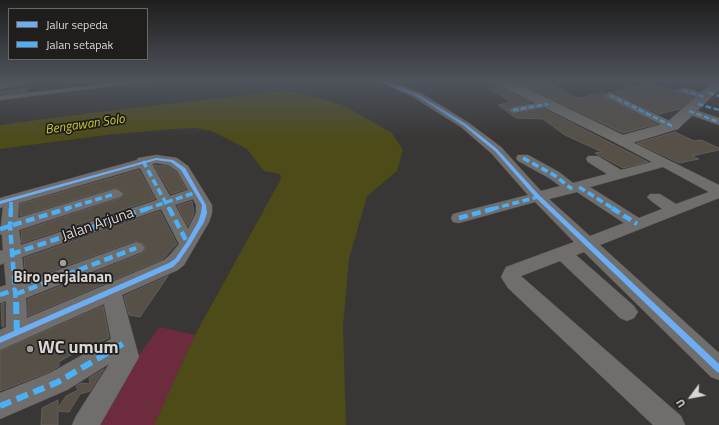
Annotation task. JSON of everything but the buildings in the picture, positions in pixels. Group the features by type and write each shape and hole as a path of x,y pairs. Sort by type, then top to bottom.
{"street":[{"path":"426,101 465,125 496,150 538,197 719,369"},
{"path":"542,101 719,192"},
{"path":"622,101 672,126"},
{"path":"622,141 672,126 702,101"},
{"path":"710,101 719,122"},
{"path":"712,101 719,110"},
{"path":"514,110 548,104"},
{"path":"524,158 637,224"},
{"path":"593,159 620,176"},
{"path":"164,160 178,164 197,192 204,205 204,213 201,222 177,260 171,265 8,336 10,292 6,256 5,201 143,161 164,160"},
{"path":"143,161 164,203 188,244"},
{"path":"459,218 664,164"},
{"name":"Jalan Arjuna","path":"6,256 197,192"},
{"path":"672,425 515,283 511,277 513,272 719,192"},
{"path":"5,228 115,194"},
{"path":"655,197 675,210"},
{"path":"10,292 136,248"},
{"path":"562,253 627,312"},
{"path":"85,425 127,356 111,292"},
{"path":"0,406 58,382 124,343"}],"shaded area":[{"path":"159,327 195,335 154,425 97,425 140,354"}],"water":[{"name":"Bengawan Solo","path":"196,101 328,101 345,106 392,133 403,150 397,171 367,196 349,259 343,326 346,425 154,425 195,335 281,179 280,174 264,171 247,149 212,131 195,128 113,134 0,149 0,125"}],"marked path":[{"path":"622,101 672,126"},
{"path":"513,110 548,104"},
{"path":"698,104 719,110"},
{"path":"689,111 719,122"},
{"path":"523,158 554,175 572,189"},
{"path":"143,161 188,244"},
{"path":"579,187 637,224"},
{"path":"12,254 197,192"},
{"path":"0,229 115,194"},
{"path":"459,218 538,197"},
{"path":"11,199 10,226 16,289 17,333"},
{"path":"16,294 136,248"},
{"path":"0,295 16,289"},
{"path":"0,406 58,382 124,343"}],"cycle path":[{"path":"426,101 465,125 496,150 538,197 719,369"},
{"path":"0,203 156,159 172,161 183,169 204,205 204,213 201,222 177,260 171,265 0,340"}],"place":[{"name":"Biro perjalanan","path":"63,263"},
{"name":"WC umum","path":"30,349"}]}
